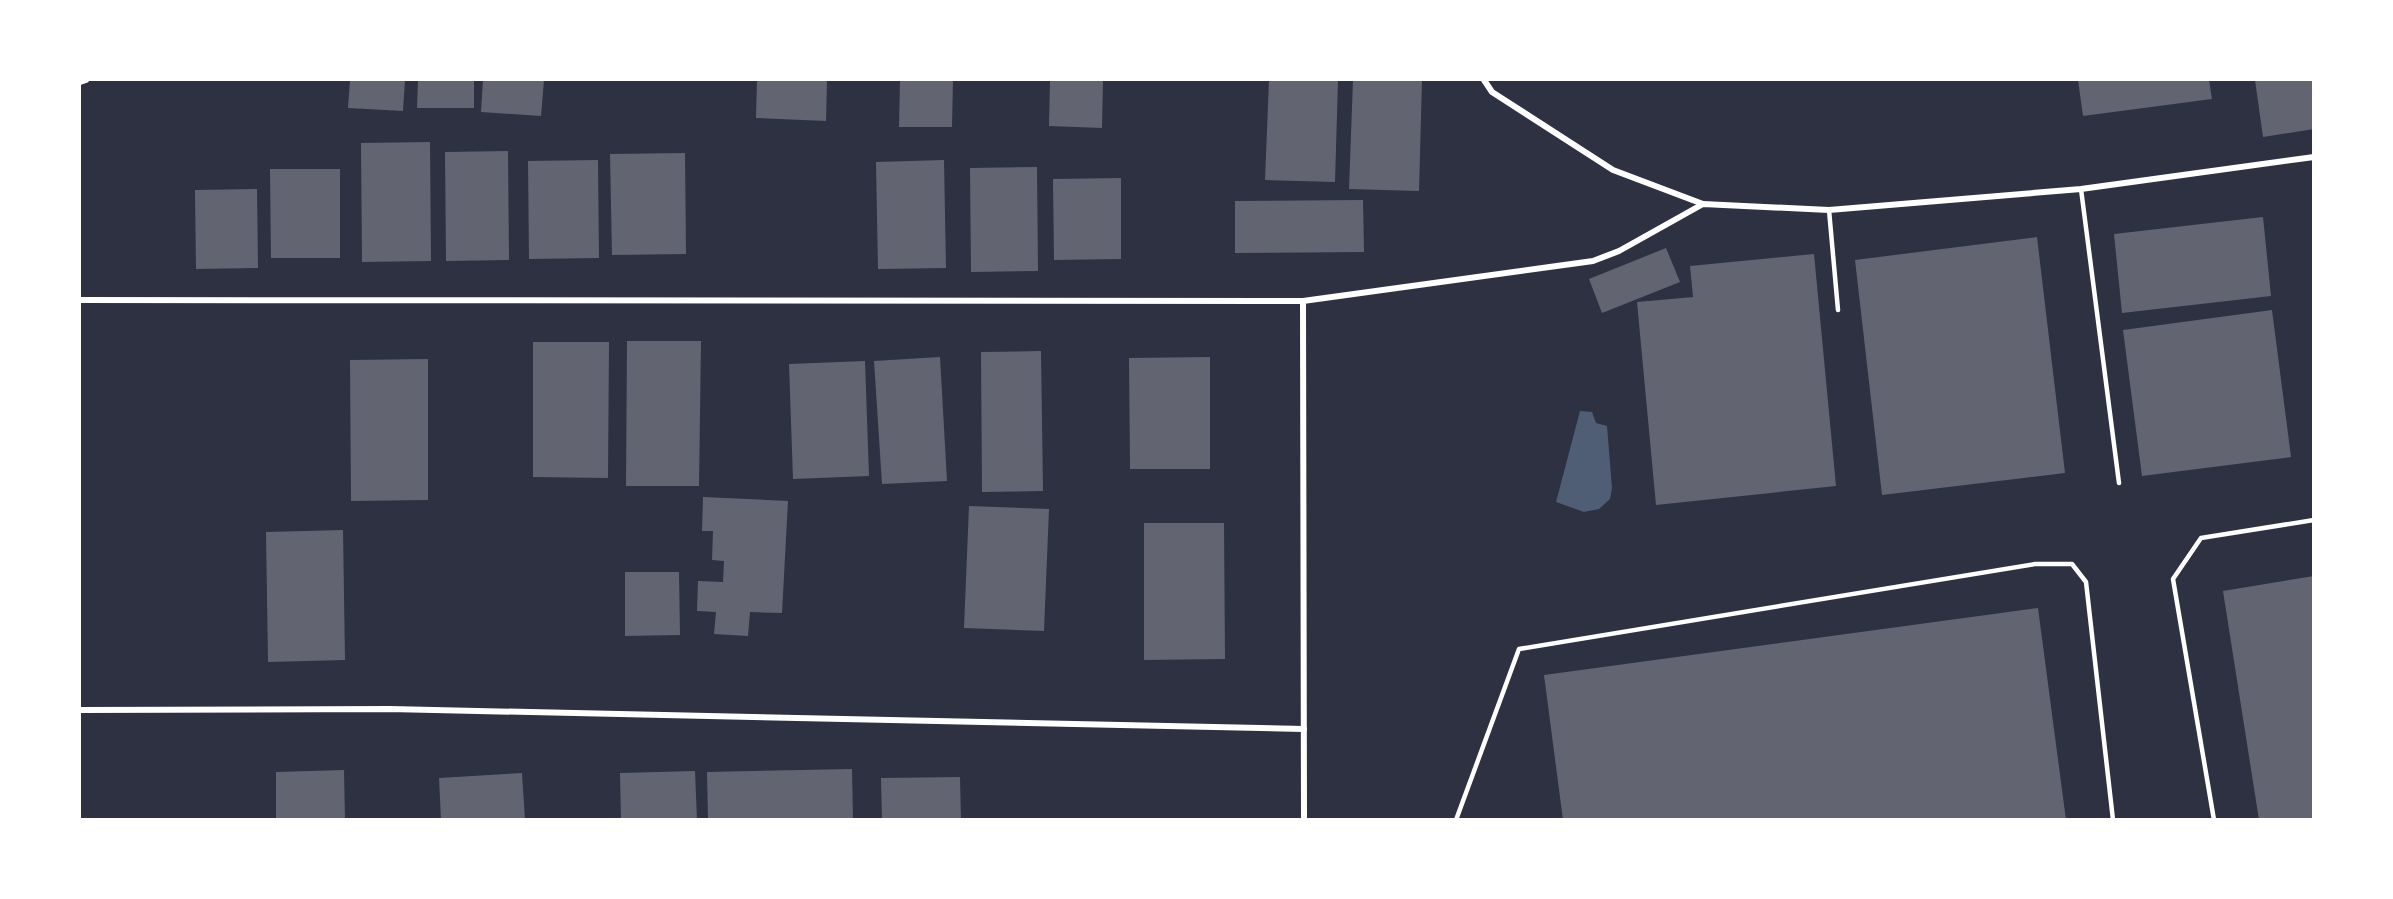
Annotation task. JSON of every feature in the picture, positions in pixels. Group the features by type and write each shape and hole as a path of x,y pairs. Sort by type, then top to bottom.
{"street":[{"path":"80,82 86,80"},
{"path":"1484,80 1492,92 1613,170 1703,204 1828,210 2081,189 2313,157"},
{"path":"80,300 1303,301 1593,261 1619,251 1703,204"},
{"path":"1303,301 1304,819"},
{"path":"80,710 402,709 1304,729"}],"lane":[{"path":"2081,189 2119,483"},
{"path":"1828,210 1838,310"},
{"path":"2214,819 2174,579 2201,538 2313,520"},
{"path":"1456,819 1520,649 2035,564 2072,564 2086,582 2113,819"}],"water":[{"path":"1580,411 1592,412 1596,423 1607,426 1612,488 1610,499 1599,509 1584,512 1556,502"}],"building":[{"path":"350,80 405,80 403,111 348,108"},
{"path":"418,80 474,80 474,108 417,108"},
{"path":"483,80 544,80 541,116 481,112"},
{"path":"757,80 827,80 826,121 756,118"},
{"path":"900,80 953,80 952,127 899,127"},
{"path":"1050,80 1103,80 1102,128 1049,126"},
{"path":"1269,80 1338,80 1335,182 1265,180"},
{"path":"1353,80 1422,80 1419,191 1349,189"},
{"path":"2078,80 2209,80 2212,99 2083,116"},
{"path":"2255,80 2314,80 2314,129 2263,137"},
{"path":"430,142 431,261 362,262 361,143"},
{"path":"508,151 509,260 446,261 445,152"},
{"path":"685,153 686,254 612,255 610,154"},
{"path":"598,160 599,258 529,259 528,161"},
{"path":"944,160 946,268 878,269 876,162"},
{"path":"1037,167 1038,271 971,272 970,168"},
{"path":"270,169 340,169 340,258 271,258"},
{"path":"1121,178 1121,259 1054,260 1053,179"},
{"path":"257,189 258,268 196,269 195,190"},
{"path":"1363,200 1364,252 1235,253 1235,201"},
{"path":"2263,217 2271,296 2122,313 2114,234"},
{"path":"2037,237 2065,473 1882,495 1855,260"},
{"path":"1666,248 1680,282 1602,313 1589,279"},
{"path":"1814,254 1836,486 1656,505 1637,302 1693,297 1690,266"},
{"path":"2272,310 2291,457 2142,476 2123,330"},
{"path":"627,341 701,341 699,486 626,486"},
{"path":"533,342 609,342 608,478 533,477"},
{"path":"1041,351 1043,491 982,492 981,352"},
{"path":"940,357 947,481 882,484 874,361"},
{"path":"1210,357 1210,469 1130,469 1129,358"},
{"path":"428,359 428,500 351,501 350,360"},
{"path":"865,361 869,476 793,479 789,364"},
{"path":"703,497 788,501 782,613 750,612 748,636 714,634 716,612 697,611 698,581 723,582 724,561 712,560 713,531 702,531"},
{"path":"969,506 1049,509 1044,631 964,628"},
{"path":"1144,523 1224,523 1225,659 1144,660"},
{"path":"343,530 345,660 268,662 266,532"},
{"path":"625,572 679,572 680,635 625,636"},
{"path":"2314,576 2314,820 2259,820 2223,591"},
{"path":"2038,608 2066,820 1563,820 1544,675"},
{"path":"852,769 853,820 708,820 707,772"},
{"path":"344,770 345,820 276,820 276,772"},
{"path":"695,771 697,820 621,820 620,773"},
{"path":"522,773 525,820 441,820 439,778"},
{"path":"960,777 961,820 882,820 881,778"}]}
